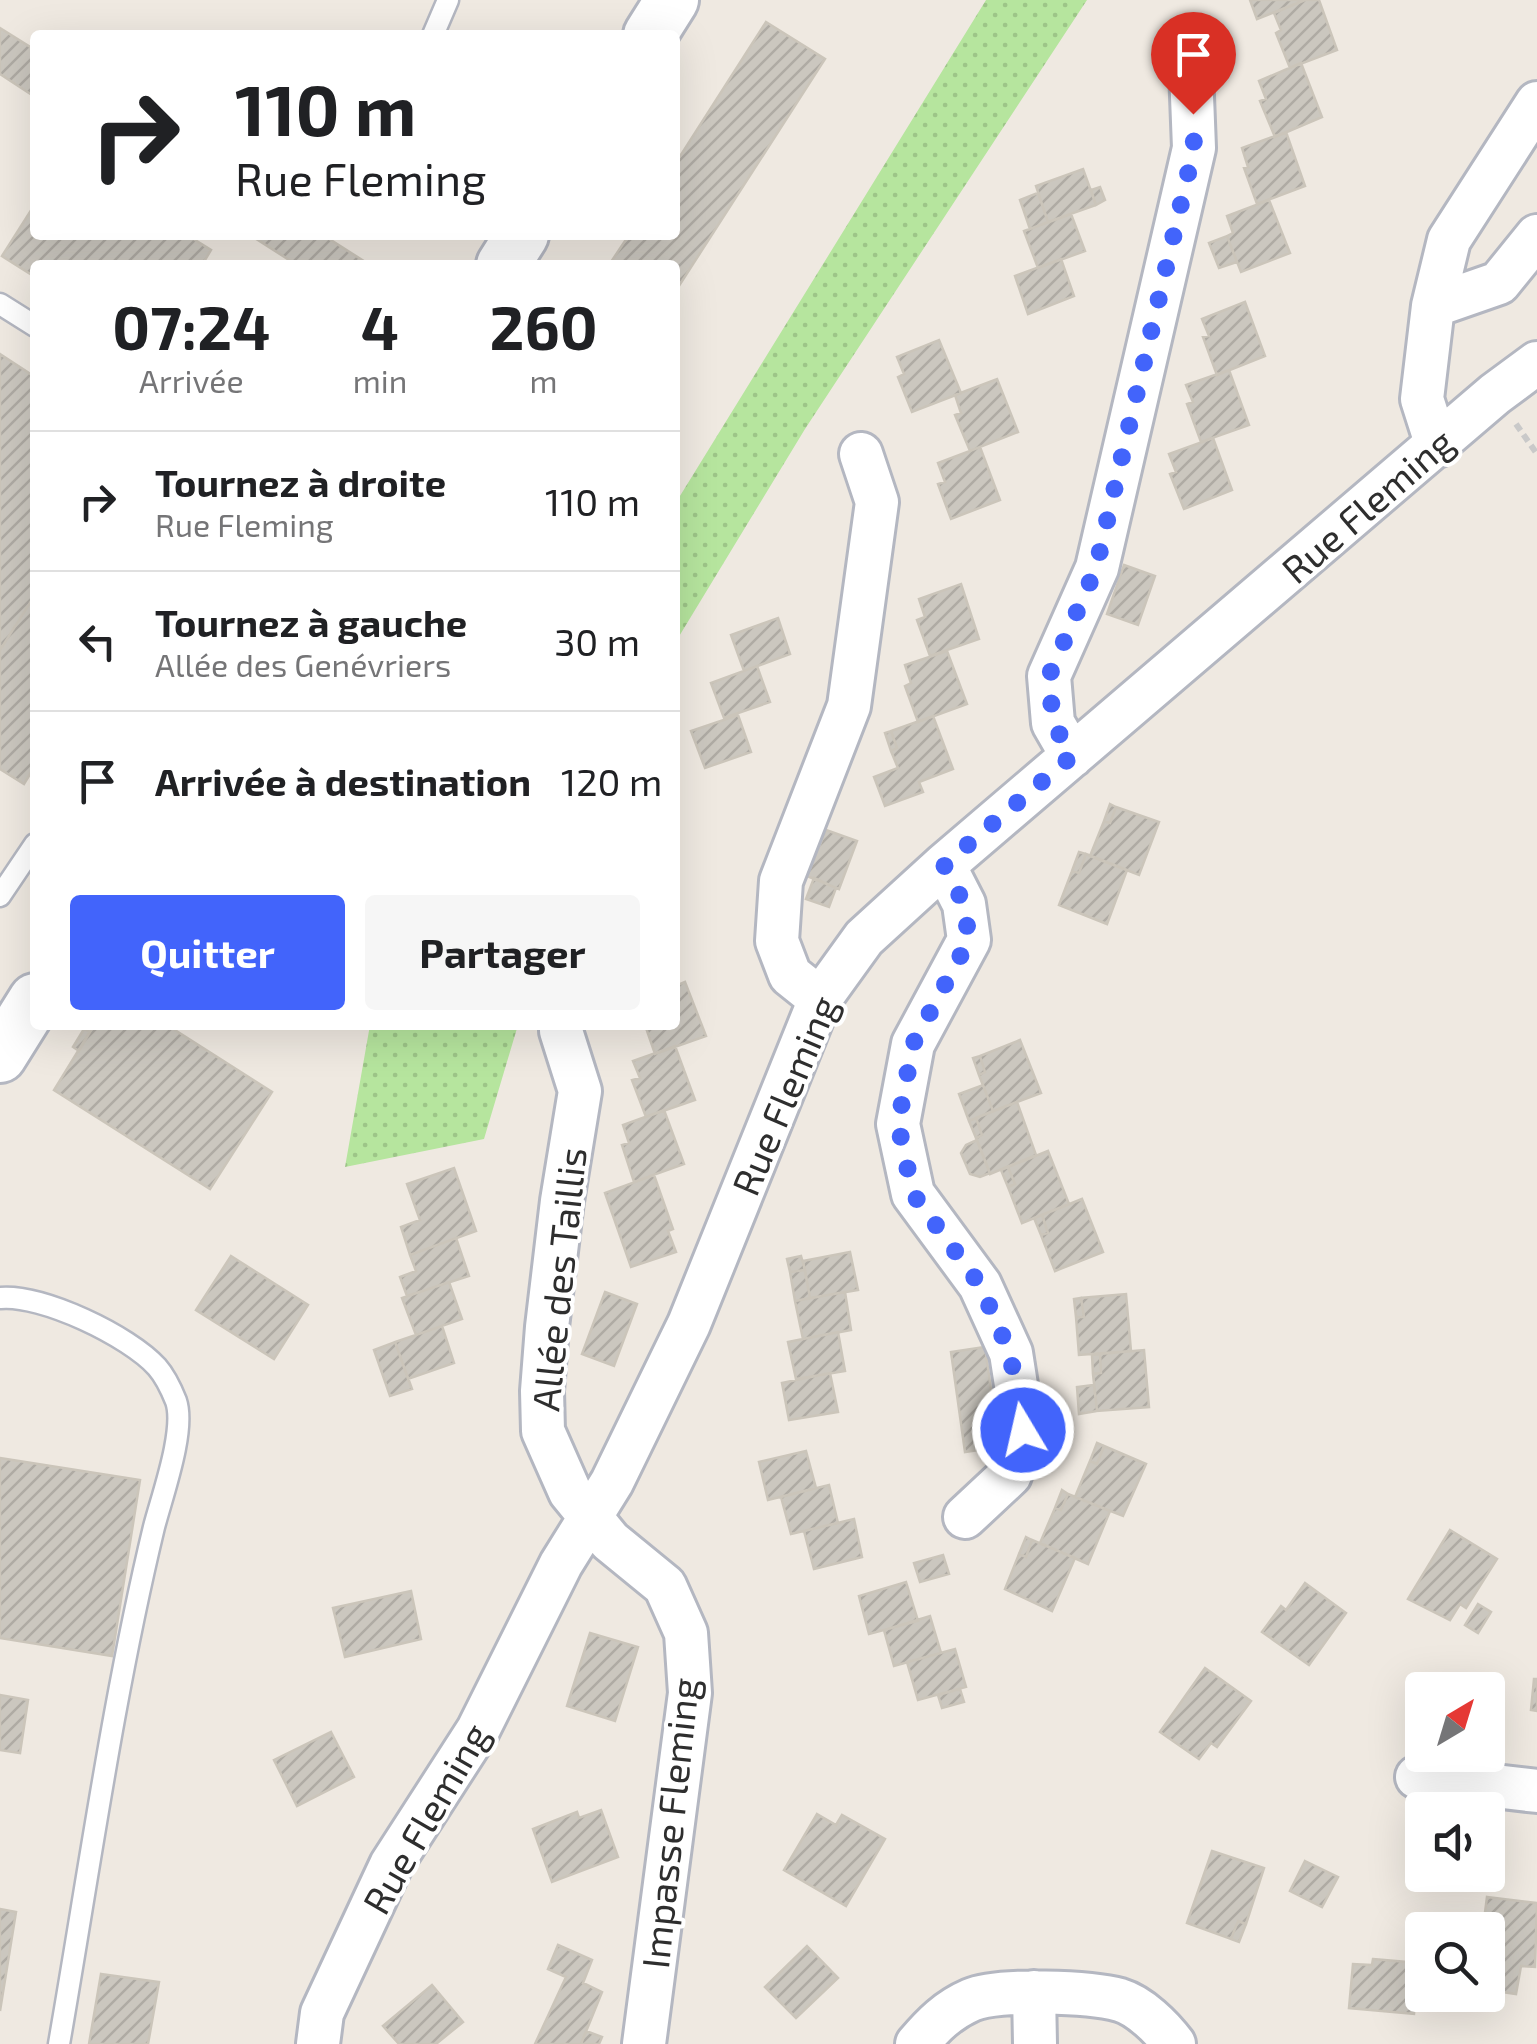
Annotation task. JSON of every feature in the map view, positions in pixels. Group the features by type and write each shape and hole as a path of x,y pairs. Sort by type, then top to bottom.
{"street":[{"path":"653,30 672,0"},
{"path":"1072,756 1053,723 1049,676 1096,568 1194,148 1190,44"},
{"path":"1437,446 1422,399 1433,306 1449,240 1537,103"},
{"path":"1433,306 1500,283 1537,236"},
{"name":"Rue Fleming","path":"318,2044 322,2012 390,1865 478,1730 561,1564 612,1482 688,1324 820,998 864,938 944,865 1495,394 1537,363"},
{"path":"820,998 790,974 777,941 781,882 849,706 878,502 861,454"},
{"path":"944,865 964,904 969,940 913,1044 898,1124 913,1194 980,1285 1010,1353 1023,1430 1010,1475 965,1516"},
{"path":"0,1056 30,1008"},
{"name":"Allée des Taillis","path":"561,1031 580,1091 547,1327 543,1432 570,1492 590,1519"},
{"name":"Impasse Fleming","path":"590,1519 610,1541 665,1586 686,1634 690,1693 644,2044"},
{"path":"1417,1777 1537,1791"},
{"path":"1034,1992 1035,2044"},
{"path":"917,2044 937,2020 974,1998 1034,1992 1122,2000 1162,2028 1174,2044"}],"lane":[{"path":"435,30 448,0"},
{"path":"0,304 30,323"},
{"path":"0,896 30,851"},
{"path":"0,1298 12,1297 65,1312 124,1342 158,1368 177,1403 176,1438 142,1578 59,2044"}],"path":[{"path":"1510,415 1537,454"}],"green space":[{"path":"986,0 1087,0 805,429 680,635 680,496"},
{"path":"369,1030 517,1030 484,1139 345,1167"}],"building":[{"path":"1250,0 1305,0 1257,19"},
{"path":"1305,0 1319,0 1337,50 1290,68 1276,33 1281,30 1274,13"},
{"path":"766,22 825,59 680,284 680,260 612,260 626,240 680,240 680,156"},
{"path":"0,28 30,47 30,94 0,74"},
{"path":"1301,63 1322,117 1275,137 1260,101 1266,99 1259,81"},
{"path":"1286,132 1305,186 1257,204 1244,168 1248,167 1242,148"},
{"path":"1083,169 1096,205 1048,222 1036,186"},
{"path":"1100,187 1105,200 1096,205 1091,190"},
{"path":"1038,193 1048,222 1030,229 1020,200"},
{"path":"1269,200 1290,253 1241,272 1227,236 1233,233 1227,216"},
{"path":"30,212 30,240 195,240 211,250 205,260 30,260 30,274 2,256"},
{"path":"1071,214 1085,251 1038,268 1024,231"},
{"path":"1227,236 1237,262 1219,268 1209,243"},
{"path":"258,240 331,240 362,260 289,260"},
{"path":"1061,259 1074,296 1028,314 1015,276"},
{"path":"1245,302 1265,356 1217,375 1203,337 1209,336 1202,319"},
{"path":"939,340 961,393 912,412 898,377 904,374 897,357"},
{"path":"0,354 30,374 30,603 0,650"},
{"path":"1229,370 1249,425 1201,442 1187,404 1193,402 1186,385"},
{"path":"997,379 1018,432 970,451 955,415 961,413 955,395"},
{"path":"1213,438 1232,490 1184,509 1170,474 1176,472 1169,454"},
{"path":"980,447 1000,500 951,519 938,484 945,482 938,463"},
{"path":"1124,565 1155,576 1138,625 1107,614"},
{"path":"961,584 979,639 930,656 917,620 925,617 919,599"},
{"path":"30,603 30,774 24,784 0,769 0,650"},
{"path":"778,618 790,654 744,671 731,635"},
{"path":"947,651 967,704 918,722 905,686 911,683 905,665"},
{"path":"757,666 770,702 724,718 711,683"},
{"path":"738,715 751,752 705,768 691,731"},
{"path":"933,716 953,769 919,782 923,792 885,806 874,777 898,768 891,751 897,748 891,731"},
{"path":"891,731 897,748 891,751 885,733"},
{"path":"1110,804 1116,807 1110,823 1104,821"},
{"path":"1116,807 1159,822 1139,875 1090,856 1104,821 1110,823"},
{"path":"826,830 857,841 839,889 807,876"},
{"path":"1079,852 1086,854 1079,873 1072,871"},
{"path":"1086,854 1127,870 1107,924 1059,905 1072,871 1079,873"},
{"path":"814,878 836,888 829,907 806,899"},
{"path":"685,982 706,1036 655,1054 647,1030 680,1030 680,984"},
{"path":"83,1030 90,1032 79,1051 73,1047"},
{"path":"91,1030 175,1030 272,1092 210,1189 54,1090"},
{"path":"1020,1040 1041,1093 993,1111 979,1075 985,1072 980,1056"},
{"path":"675,1046 695,1100 646,1117 632,1080 640,1078 633,1061"},
{"path":"980,1056 985,1072 979,1075 973,1058"},
{"path":"983,1085 993,1111 969,1121 959,1094"},
{"path":"1017,1102 1036,1155 990,1174 976,1138 982,1135 976,1118"},
{"path":"664,1110 684,1164 634,1182 622,1145 629,1143 623,1125"},
{"path":"976,1118 982,1135 976,1138 969,1121"},
{"path":"977,1140 990,1173 980,1177 970,1174 961,1153 966,1145"},
{"path":"1048,1151 1069,1204 1022,1223 1008,1187 1015,1184 1008,1167"},
{"path":"1008,1167 1015,1184 1008,1187 1001,1170"},
{"path":"454,1168 476,1231 410,1255 401,1227 420,1220 407,1184"},
{"path":"654,1175 673,1229 668,1231 676,1252 631,1267 605,1193"},
{"path":"1082,1199 1103,1252 1055,1271 1041,1235 1048,1233 1042,1215"},
{"path":"1042,1215 1048,1233 1041,1235 1034,1218"},
{"path":"456,1238 469,1276 407,1296 400,1277 416,1271 410,1255"},
{"path":"850,1252 858,1290 810,1298 803,1261"},
{"path":"231,1256 308,1305 274,1359 196,1310"},
{"path":"801,1256 805,1270 790,1272 787,1259"},
{"path":"805,1270 810,1298 795,1301 790,1272"},
{"path":"449,1282 462,1319 416,1335 402,1298"},
{"path":"605,1292 637,1304 614,1366 582,1354"},
{"path":"845,1292 851,1330 803,1339 795,1301"},
{"path":"1126,1294 1131,1351 1079,1355 1076,1317 1084,1317 1081,1298"},
{"path":"1081,1298 1084,1317 1076,1317 1074,1299"},
{"path":"442,1326 454,1363 408,1379 395,1342"},
{"path":"838,1332 845,1371 796,1379 788,1342"},
{"path":"395,1342 412,1389 390,1396 374,1350"},
{"path":"985,1347 999,1447 965,1452 951,1352"},
{"path":"1144,1350 1149,1407 1097,1411 1093,1374 1101,1373 1100,1354"},
{"path":"1100,1354 1101,1373 1093,1374 1092,1355"},
{"path":"830,1373 838,1412 789,1420 782,1383"},
{"path":"1094,1385 1097,1411 1079,1414 1077,1387"},
{"path":"1097,1443 1104,1446 1097,1464 1090,1461"},
{"path":"1104,1446 1146,1464 1123,1516 1075,1497 1090,1461 1097,1464"},
{"path":"806,1451 816,1488 768,1500 759,1462"},
{"path":"0,1458 140,1480 112,1656 0,1638"},
{"path":"829,1485 838,1523 791,1534 781,1497"},
{"path":"1062,1490 1068,1494 1061,1510 1055,1508"},
{"path":"1068,1494 1110,1511 1088,1564 1040,1543 1055,1508 1061,1510"},
{"path":"854,1519 862,1557 814,1569 804,1531"},
{"path":"1450,1530 1497,1559 1466,1608 1460,1604 1450,1620 1408,1599"},
{"path":"1026,1537 1032,1540 1026,1557 1019,1554"},
{"path":"1032,1540 1075,1558 1052,1611 1005,1589 1019,1554 1026,1557"},
{"path":"943,1555 949,1574 920,1582 914,1563"},
{"path":"906,1582 918,1621 869,1634 859,1596"},
{"path":"1305,1583 1346,1613 1309,1665 1262,1632 1281,1606 1286,1610"},
{"path":"411,1591 421,1639 345,1657 333,1608"},
{"path":"1478,1604 1491,1612 1478,1633 1465,1625"},
{"path":"930,1616 941,1653 894,1666 884,1630"},
{"path":"590,1633 638,1647 615,1721 567,1706"},
{"path":"955,1649 966,1687 918,1700 907,1662"},
{"path":"1205,1668 1251,1701 1217,1747 1211,1743 1199,1759 1160,1732"},
{"path":"1537,1679 1537,1711 1531,1710"},
{"path":"960,1689 964,1702 942,1708 938,1695"},
{"path":"0,1695 28,1700 20,1753 0,1750"},
{"path":"331,1732 354,1777 297,1806 274,1760"},
{"path":"601,1810 618,1857 552,1882 533,1829 577,1812 579,1818"},
{"path":"817,1814 836,1825 842,1815 885,1839 846,1906 784,1870"},
{"path":"1212,1851 1264,1868 1246,1924 1238,1921 1231,1939 1187,1923"},
{"path":"1305,1861 1338,1877 1322,1907 1290,1891"},
{"path":"1487,1897 1537,1903 1535,1967 1521,1966 1516,1994 1505,1992 1505,1912 1485,1912"},
{"path":"0,1909 16,1912 0,2011"},
{"path":"1238,1921 1246,1924 1239,1942 1231,1939"},
{"path":"558,1945 592,1960 583,1983 602,1992 581,2044 535,2044 566,1977 548,1969"},
{"path":"807,1946 838,1978 796,2018 765,1987"},
{"path":"1373,1959 1405,1962 1405,2012 1414,2014 1349,2008 1353,1964 1372,1965"},
{"path":"101,1974 159,1982 148,2044 89,2044"},
{"path":"432,1985 463,2022 436,2044 399,2044 383,2026"},
{"path":"586,2031 602,2037 599,2044 581,2044"}],"route":[{"path":"1023,1430 1010,1353 980,1285 913,1194 898,1124 913,1044 969,940 964,904 944,865 1072,756 1053,723 1049,676 1096,568 1194,148 1193,114"}]}
